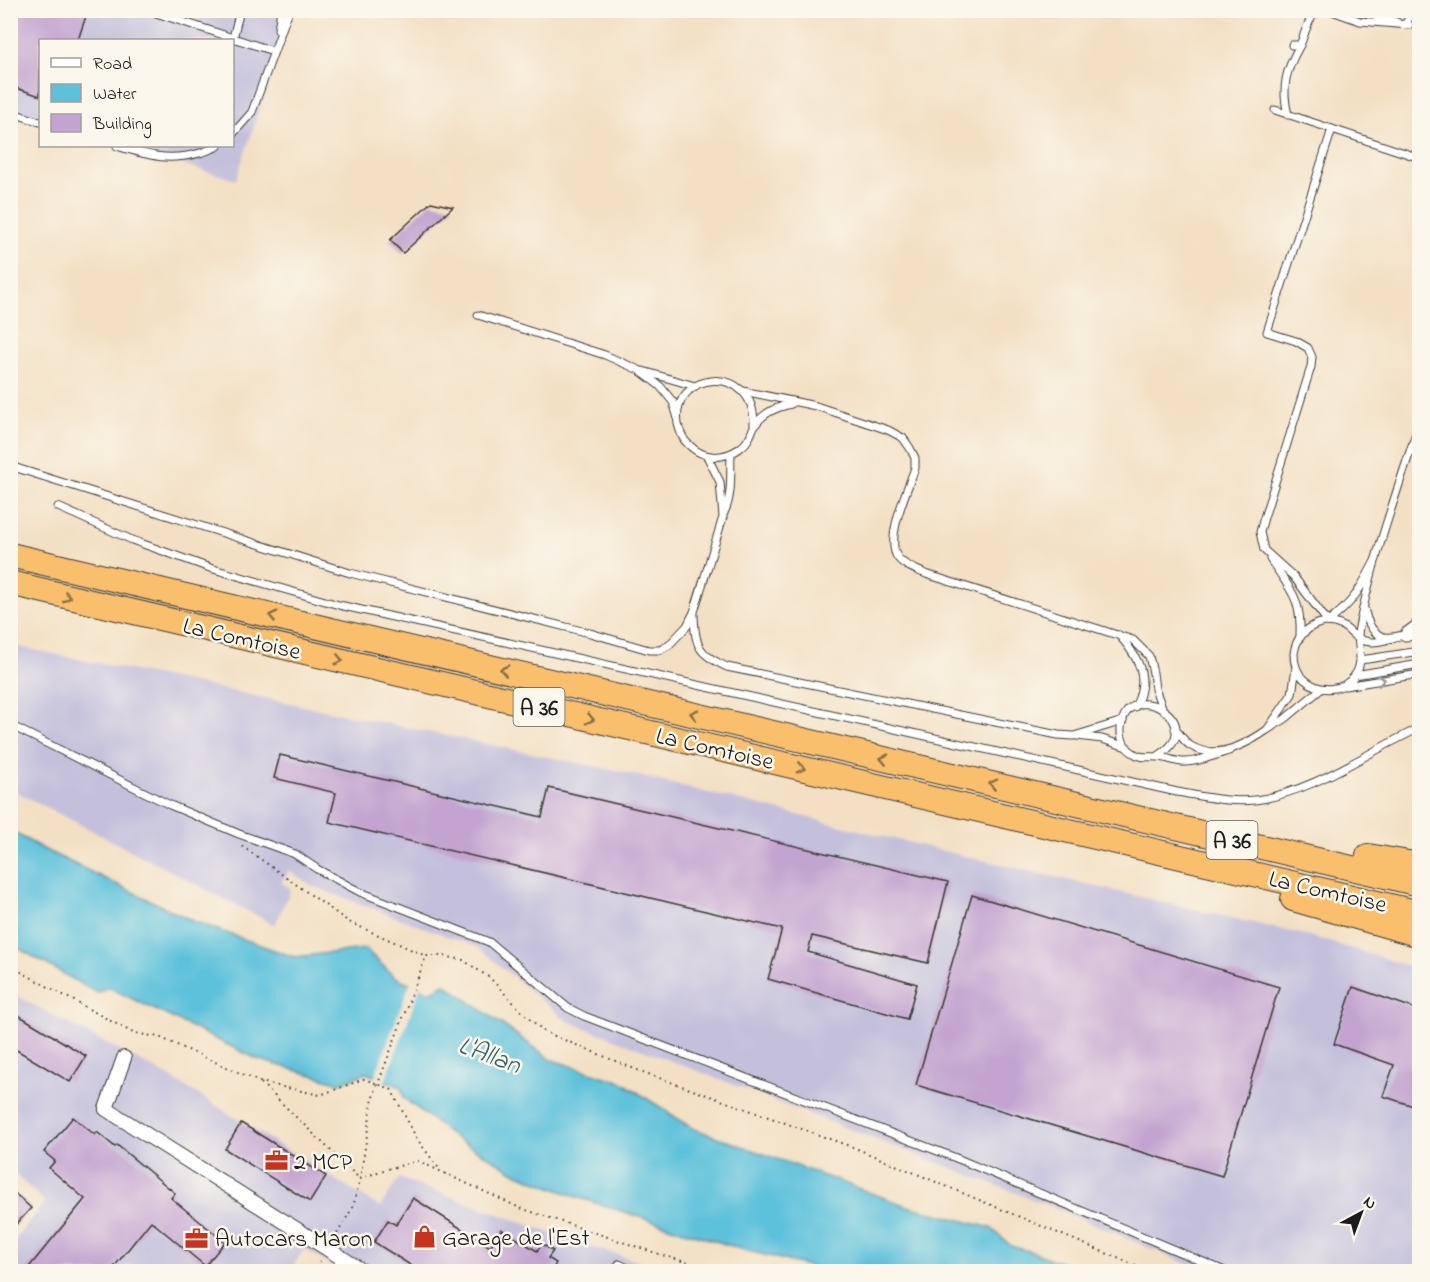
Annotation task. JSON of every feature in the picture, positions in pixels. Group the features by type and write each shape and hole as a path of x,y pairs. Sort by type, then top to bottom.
{"highway":[{"name":"La Comtoise","path":"10,555 1045,796 1419,868"},
{"name":"La Comtoise","path":"10,583 1419,913"},
{"path":"1099,838 1268,892 1419,935"}],"street":[{"path":"124,1058 106,1109 364,1272"}],"lane":[{"path":"233,38 240,10"},
{"path":"277,41 281,10"},
{"path":"234,133 252,111 289,10"},
{"path":"1288,115 1283,89 1296,45 1318,10"},
{"path":"1329,10 1360,21 1414,26"},
{"path":"1359,10 1414,26"},
{"path":"1414,26 1415,10"},
{"path":"153,12 273,51"},
{"path":"1275,110 1419,158"},
{"path":"10,112 39,122"},
{"path":"1300,636 1301,623 1296,598 1292,588 1264,550 1260,532 1308,377 1312,357 1308,348 1268,332 1332,129"},
{"path":"120,147 151,156 172,158 193,155 215,147"},
{"path":"478,315 605,355 639,370 695,386"},
{"path":"639,370 660,386 673,402 679,430 685,442 707,456 719,457 731,454 746,442 754,425 762,417 774,409 797,402"},
{"path":"677,418 686,394 695,386 707,381 720,380 732,383 743,391 754,413 754,425"},
{"path":"743,391 816,406 888,430 903,438 915,458 915,468 893,538 897,558 906,565 926,574 1134,640 1149,656 1161,707 1173,720 1175,728 1172,745 1158,756"},
{"path":"1356,638 1376,560 1419,421"},
{"path":"10,466 350,573 649,650 660,650 669,645 687,626 694,612 728,506 731,454"},
{"path":"707,456 720,482 723,517"},
{"path":"58,507 132,540 210,568 339,604 1224,800 1254,800 1275,796 1321,779 1392,740 1419,728"},
{"path":"1264,550 1294,577 1328,622"},
{"path":"1328,622 1347,607 1359,592 1376,560"},
{"path":"1364,608 1367,624 1377,634 1396,638 1419,636"},
{"path":"694,612 698,644 708,658 728,667 1032,731 1102,739 1127,747 1141,757 1158,756 1168,760 1187,762 1229,751 1254,740 1285,719 1321,689"},
{"path":"1396,638 1419,621"},
{"path":"1267,730 1292,694 1296,668 1295,646 1300,636 1308,628 1328,622 1339,624 1356,638 1361,660 1355,675 1342,686"},
{"path":"1356,638 1379,642 1419,629"},
{"path":"1118,634 1131,649 1140,666 1141,694 1135,707"},
{"path":"1361,660 1419,651"},
{"path":"1355,675 1419,664"},
{"path":"1296,668 1302,678 1321,689 1419,674"},
{"path":"1127,747 1122,739 1121,730 1128,713 1143,704 1161,707"},
{"path":"1074,736 1123,721"},
{"path":"10,725 170,805 239,834 295,854 317,869 360,892 489,942 568,1008 584,1016 967,1162 1227,1272"},
{"path":"1175,728 1191,746 1205,750 1229,751"},
{"path":"614,1272 618,1264 636,1272"}],"path":[{"path":"239,834 241,845 244,848 350,922 426,956 444,956 463,960 490,978 524,1014 545,1032 637,1070 855,1148 1151,1272"},
{"path":"313,1272 353,1207 360,1179 373,1097 426,956"},
{"path":"10,966 133,1033 159,1037 260,1082 321,1095 364,1079 391,1089 417,1139 440,1170"},
{"path":"260,1082 360,1179"},
{"path":"360,1179 418,1161 520,1209 720,1272"}],"shaded area":[{"path":"10,11 292,11 236,180 123,147 234,147 234,39 39,39 39,122 11,113"},
{"path":"10,645 636,775 956,854 1310,936 1419,969 1419,1271 1203,1271 1068,1213 567,1021 477,947 312,886 290,871 281,882 291,889 275,925 11,789"},
{"path":"11,993 168,1076 380,1207 399,1178 579,1243 670,1271 336,1271 337,1269 304,1249 290,1271 138,1272 129,1264 122,1271 11,1271 11,1245 45,1202 11,1171"}],"water":[{"name":"L'Allan","path":"11,831 45,850 193,921 294,957 365,949 395,977 430,992 445,984 552,1060 622,1082 692,1128 907,1206 991,1228 1011,1246 1036,1253 1081,1271 827,1271 741,1249 574,1196 518,1174 454,1137 404,1098 401,1087 366,1073 340,1083 257,1059 108,987 97,993 11,944"}],"pier":[{"path":"411,981 421,985 384,1084 374,1079"}],"building":[{"path":"10,10 88,10 78,39 39,39 39,96 10,86"},
{"path":"431,202 453,207 403,253 390,240"},
{"path":"280,755 542,817 549,788 948,882 928,963 812,936 808,952 917,984 907,1019 768,979 782,929 329,822 336,793 274,778"},
{"path":"972,895 1279,987 1222,1176 916,1085"},
{"path":"1353,987 1419,1010 1419,1108 1383,1096 1394,1065 1334,1044"},
{"path":"10,1010 86,1056 70,1082 10,1046"},
{"path":"73,1117 95,1135 97,1132 115,1147 117,1145 175,1193 171,1198 225,1242 205,1266 151,1221 110,1272 25,1272 85,1199 49,1168 55,1161 44,1152"},
{"path":"241,1123 326,1176 310,1202 225,1149"},
{"path":"10,1189 31,1208 10,1231"},
{"path":"413,1198 490,1247 501,1229 537,1251 542,1244 553,1251 548,1258 556,1263 551,1272 421,1272 374,1242 388,1220 396,1225"}],"place":[{"name":"2 MCP","path":"276,1161"},
{"name":"Garage de l'Est","path":"424,1237"},
{"name":"Autocars Maron","path":"197,1238"}]}
